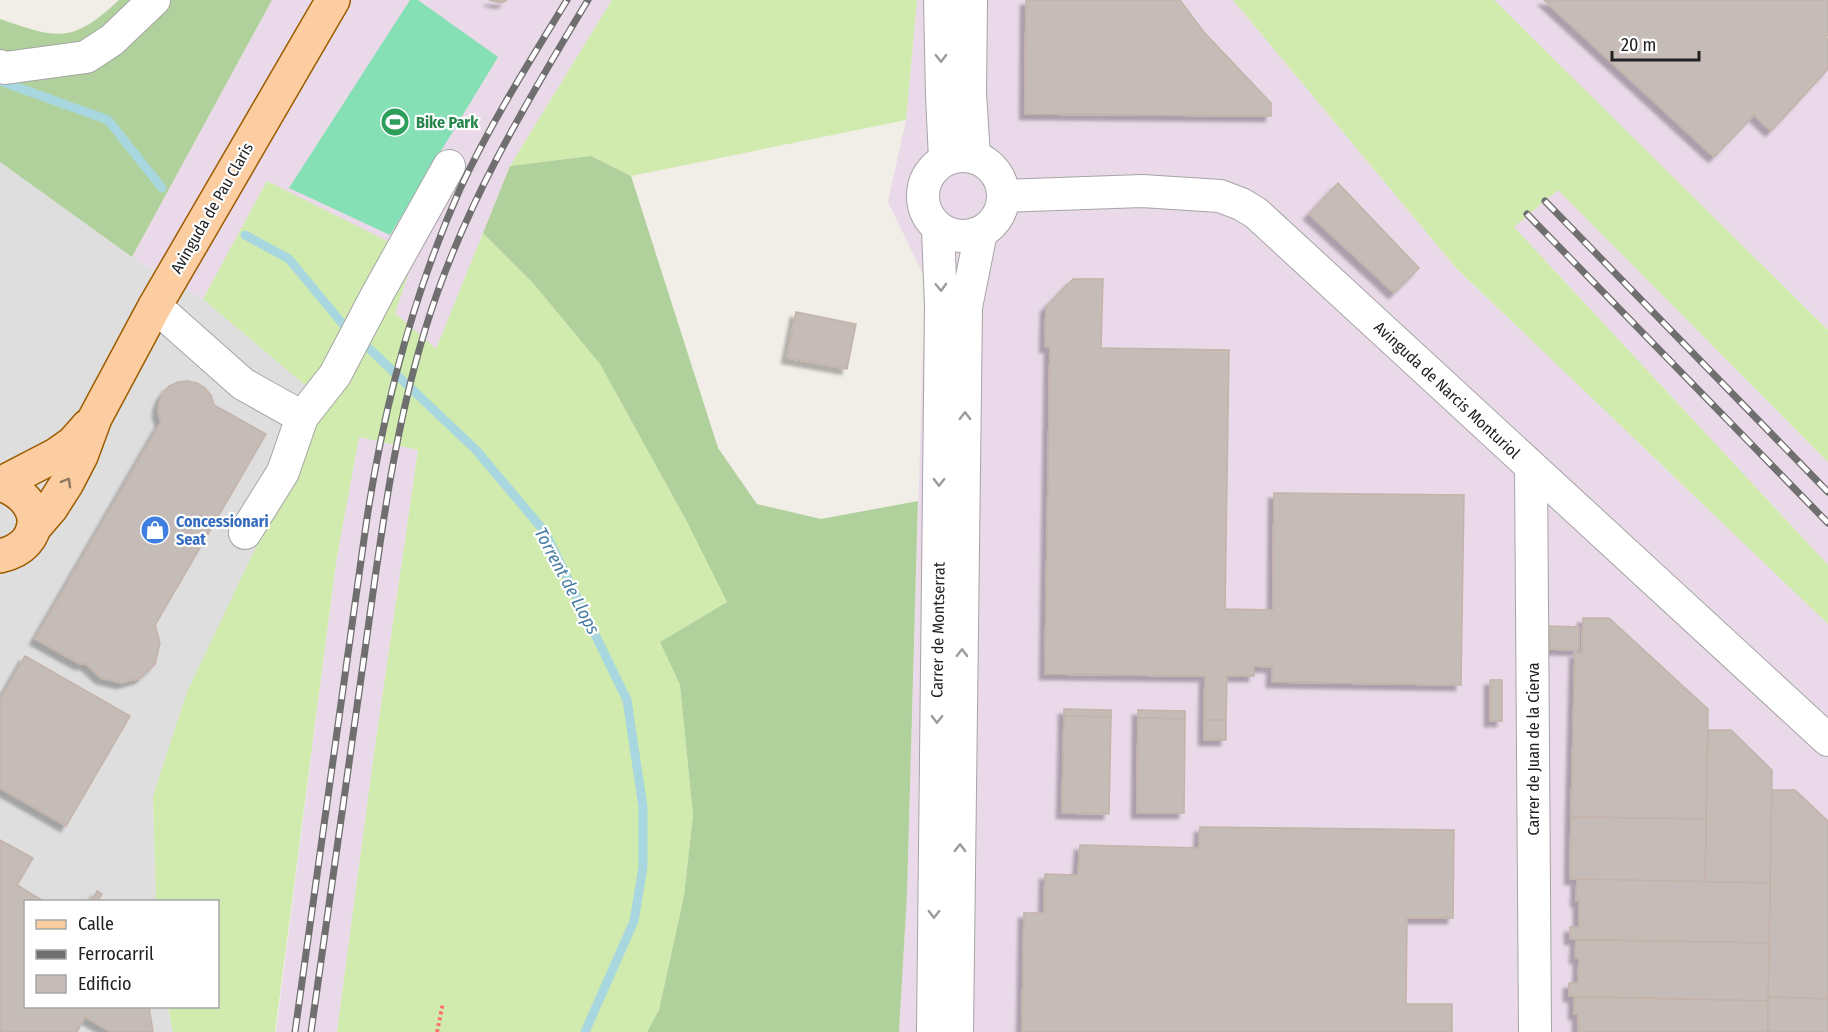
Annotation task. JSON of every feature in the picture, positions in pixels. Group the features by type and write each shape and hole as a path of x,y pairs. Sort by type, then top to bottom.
{"main road":[{"name":"Avinguda de Pau Claris","path":"0,556 20,549 67,483 81,456 95,418 155,306 333,0"},
{"name":"Avinguda de Pau Claris","path":"0,484 56,455 73,442 95,418"},
{"path":"0,484 22,494 31,505 34,517 33,529"}],"street":[{"path":"0,66 5,68 86,57 112,40 154,0"},
{"path":"940,0 942,95 960,158"},
{"path":"960,158 969,93 971,0"},
{"path":"960,158 986,162 1001,183 1004,196 1001,210 993,223 981,232 969,236 955,236 938,229 926,214 922,196 926,178 934,166 960,158"},
{"path":"245,533 283,472 302,417 335,375 449,166"},
{"name":"Avinguda de Narcis Monturiol","path":"1004,196 1142,191 1220,196 1256,213 1828,740"},
{"name":"Carrer de Montserrat","path":"933,1032 941,306 938,229"},
{"name":"Carrer de Montserrat","path":"957,1032 966,307 981,232"},
{"path":"155,306 243,384 302,417"},
{"name":"Carrer de Juan de la Cierva","path":"1531,467 1535,1032"}],"path":[{"path":"437,1032 443,1003"}],"shaded area":[{"path":"272,0 612,0 510,166 436,350 395,313 267,181 203,299 132,257"},
{"path":"917,0 1233,0 1457,269 1828,624 1828,1032 899,1032 907,894 925,278 888,202 906,120"},
{"path":"1494,0 1828,0 1828,330 1787,291"},
{"path":"0,162 132,257 203,299 326,402 153,796 156,900 24,900 24,1008 168,1008 173,1032 0,1032"},
{"path":"1558,190 1828,462 1828,565 1514,227"},
{"path":"359,437 418,450 337,1032 276,1032 336,562"}],"green space":[{"path":"119,0 272,0 132,257 0,162 0,19 36,31 64,34 89,24"},
{"name":"Bike Park","path":"410,0 418,0 498,57 390,235 289,188"},
{"path":"612,0 917,0 906,120 631,176 591,156 510,166"},
{"path":"1233,0 1494,0 1828,330 1828,462 1558,190 1514,227 1828,565 1828,624 1457,269"},
{"path":"591,156 631,176 718,448 757,504 821,519 918,501 907,894 899,1032 647,1032 659,1010 684,896 693,815 680,685 660,642 727,602 686,520 600,364 533,283 483,233 510,166"},
{"path":"267,181 415,255 395,313 436,349 483,233 533,283 600,364 686,520 727,602 660,642 680,685 693,815 684,896 659,1010 647,1032 337,1032 418,450 359,437 336,562 275,1032 173,1032 168,1008 219,1008 219,900 156,900 153,796 187,692 325,402 203,299"}],"building":[{"path":"489,0 507,0 501,3"},
{"path":"1026,0 1180,0 1203,31 1271,103 1271,116 1025,114"},
{"path":"1544,0 1828,0 1828,35 1826,37 1828,40 1828,69 1771,131 1754,115 1714,157"},
{"path":"1338,183 1419,268 1394,293 1309,214"},
{"path":"1073,279 1103,279 1101,348 1229,350 1225,609 1273,610 1274,493 1464,495 1461,685 1272,682 1272,667 1254,666 1254,676 1227,676 1226,720 1204,720 1205,676 1045,674 1050,347 1045,347 1046,307"},
{"path":"796,312 856,324 847,369 787,358"},
{"name":"Concessionari Seat","path":"187,381 205,388 211,395 214,405 266,434 155,625 160,643 155,664 140,678 122,683 101,678 86,664 80,664 35,639 161,422 158,412 163,394 169,386"},
{"path":"1583,618 1609,618 1708,709 1706,819 1571,817 1575,653 1582,653"},
{"path":"1550,626 1579,627 1579,650 1550,649"},
{"path":"25,656 130,716 66,826 0,788 0,700"},
{"path":"1490,680 1502,680 1502,721 1490,721"},
{"path":"1064,709 1111,710 1111,717 1064,716"},
{"path":"1138,710 1185,711 1185,719 1138,718"},
{"path":"1064,716 1111,717 1109,814 1062,813"},
{"path":"1138,718 1185,719 1184,813 1137,813"},
{"path":"1204,720 1226,720 1226,740 1204,740"},
{"path":"1708,730 1731,730 1772,770 1770,883 1705,882"},
{"path":"1772,790 1795,790 1828,821 1828,999 1768,997"},
{"path":"1571,817 1706,819 1705,882 1570,879"},
{"path":"1200,827 1454,830 1453,918 1407,918 1406,1004 1452,1004 1452,1032 1022,1032 1024,913 1044,913 1045,874 1078,875 1080,845 1199,848"},
{"path":"0,840 33,858 17,885 42,900 24,900 24,1008 149,1008 153,1032 111,1032 85,1017 77,1032 0,1032"},
{"path":"1577,879 1770,883 1769,943 1570,939 1570,927 1579,927 1579,901 1576,901"},
{"path":"97,891 102,894 98,900 92,900"},
{"path":"1576,940 1769,943 1768,1001 1569,996 1569,983 1578,983 1579,958 1575,958"},
{"path":"1574,997 1768,1001 1768,1032 1578,1032 1578,1014 1574,1014"},
{"path":"1768,997 1828,999 1828,1032 1768,1032"}],"waterway":[{"name":"Torrent de Llops","path":"0,81 108,120 162,188"},
{"name":"Torrent de Llops","path":"245,235 289,259 341,322 476,450 545,532 627,700 643,807 643,867 634,921 585,1032"}],"railway":[{"path":"295,1032 366,525 381,439 401,354 427,271 460,189 497,117 567,0"},
{"path":"311,1032 382,529 396,449 414,369 440,286 476,201 518,120 588,0"},
{"path":"1545,201 1828,492"},
{"path":"1527,214 1828,523"}],"place":[{"name":"Bike Park","path":"395,122"},
{"name":"Concessionari Seat","path":"155,530"}]}
